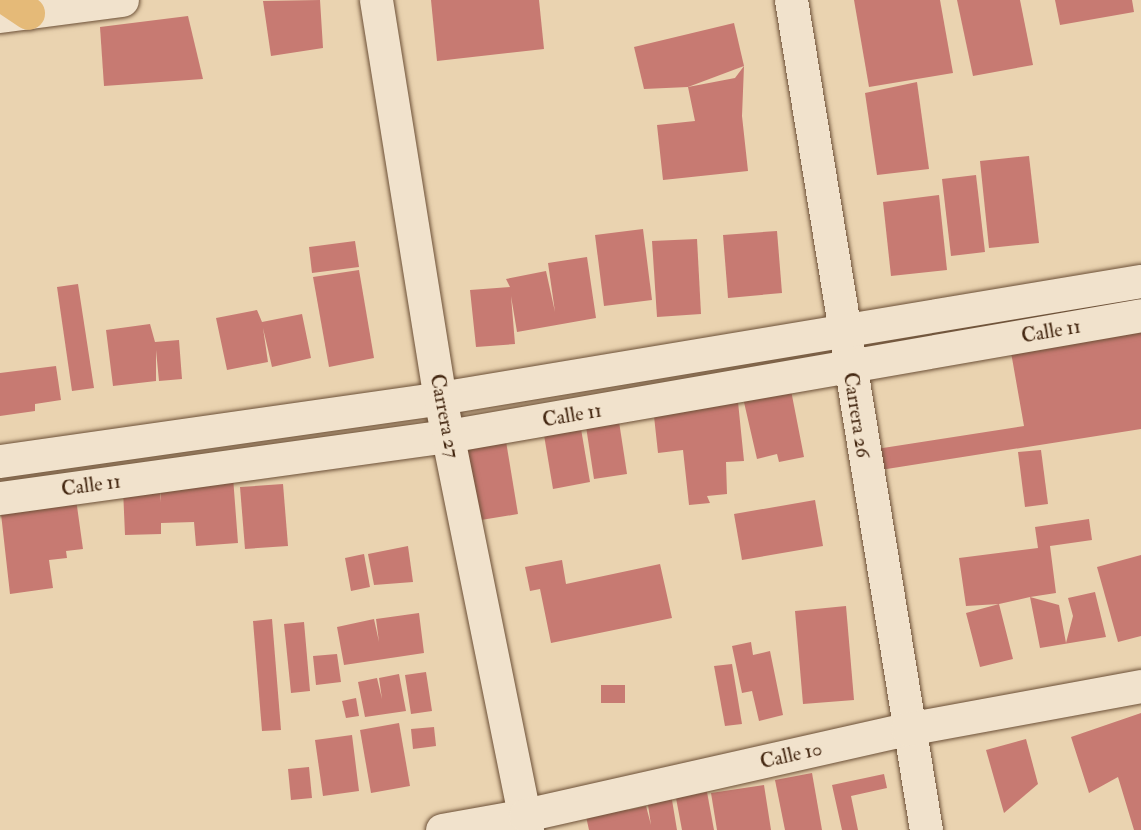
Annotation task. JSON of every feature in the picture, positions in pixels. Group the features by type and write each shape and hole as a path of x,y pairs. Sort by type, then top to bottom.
{"street":[{"path":"12,10 122,0"},
{"name":"Carrera 27","path":"376,0 440,398 526,823"},
{"name":"Carrera 26","path":"791,0 906,729 926,830"},
{"name":"Calle 11","path":"0,461 440,398 1141,281"},
{"name":"Calle 11","path":"0,498 448,436 1141,315"},
{"name":"Calle 10","path":"442,830 526,823 906,729 1141,686"}],"building":[{"path":"320,0 323,48 271,56 263,1"},
{"path":"431,0 539,0 544,49 437,61"},
{"path":"854,0 940,0 953,73 869,87"},
{"path":"957,0 1020,0 1033,65 973,76"},
{"path":"1055,0 1132,0 1134,12 1060,25"},
{"path":"188,16 203,79 104,86 100,27"},
{"path":"734,23 744,66 688,87 644,89 634,47"},
{"path":"744,66 742,116 748,171 663,180 657,125 695,121 688,87 735,78"},
{"path":"917,82 929,169 877,175 865,93"},
{"path":"1029,156 1039,243 989,248 980,161"},
{"path":"976,175 985,252 951,256 942,179"},
{"path":"939,195 947,270 891,276 883,202"},
{"path":"643,229 652,300 604,306 595,235"},
{"path":"777,231 782,293 728,298 723,235"},
{"path":"697,239 701,314 657,317 652,241"},
{"path":"355,241 359,267 312,273 309,247"},
{"path":"587,257 596,318 517,332 511,296 515,344 476,347 470,290 510,287 506,279 546,271 555,312 548,263"},
{"path":"359,270 374,358 329,367 313,277"},
{"path":"78,284 94,388 72,391 57,287"},
{"path":"257,310 262,322 302,314 311,358 272,367 263,328 268,362 227,370 216,318"},
{"path":"1141,320 1141,429 874,471 870,450 1024,426 1009,341"},
{"path":"150,324 155,342 179,340 182,379 159,381 156,350 156,381 113,386 106,330"},
{"path":"56,366 61,400 35,404 35,411 0,416 0,373"},
{"path":"789,380 804,457 779,462 777,454 757,459 741,389"},
{"path":"737,392 744,461 726,462 727,494 707,496 710,503 689,505 683,450 658,453 653,407"},
{"path":"618,415 627,474 594,479 585,420"},
{"path":"579,417 590,482 553,489 542,423"},
{"path":"504,429 518,514 475,521 461,436"},
{"path":"1041,450 1048,504 1025,507 1018,452"},
{"path":"233,477 238,543 196,546 194,522 161,523 161,534 125,535 123,489 159,487 161,502 160,482"},
{"path":"283,484 288,546 245,549 240,487"},
{"path":"76,499 83,549 66,551 67,558 49,560 53,588 10,594 0,505"},
{"path":"815,500 823,546 742,560 734,514"},
{"path":"1089,519 1092,540 1050,546 1056,593 999,604 966,606 959,558 1038,548 1035,527"},
{"path":"408,546 413,582 374,585 368,554"},
{"path":"364,554 370,587 351,591 345,558"},
{"path":"1141,555 1141,636 1118,642 1097,567"},
{"path":"562,560 566,584 660,564 672,618 551,643 540,589 530,591 525,567"},
{"path":"1095,592 1106,637 1040,648 1030,597 1059,605 1066,643 1073,616 1068,598"},
{"path":"999,604 1013,659 980,667 966,613"},
{"path":"846,606 854,700 803,704 795,611"},
{"path":"419,613 424,653 344,665 337,627 374,619 379,642 376,619"},
{"path":"272,619 281,730 262,731 253,621"},
{"path":"304,622 310,691 291,693 284,624"},
{"path":"751,642 753,655 770,651 783,715 759,721 752,691 742,693 732,646"},
{"path":"337,654 341,682 316,685 313,656"},
{"path":"732,664 742,724 725,726 714,666"},
{"path":"426,672 432,711 411,714 405,675"},
{"path":"399,674 406,711 365,717 358,682 377,678 382,699 379,678"},
{"path":"601,685 625,685 625,703 601,703"},
{"path":"356,698 359,716 346,718 342,701"},
{"path":"1141,713 1141,830 1134,830 1118,777 1089,793 1071,737"},
{"path":"399,723 410,786 371,793 360,730"},
{"path":"434,727 436,746 413,749 411,729"},
{"path":"352,735 359,791 323,796 315,740"},
{"path":"1026,739 1038,784 1004,813 986,750"},
{"path":"309,767 312,798 291,800 288,769"},
{"path":"812,773 822,830 785,830 775,780"},
{"path":"884,774 887,788 851,796 858,830 842,830 832,785"},
{"path":"764,785 771,830 717,830 711,793"},
{"path":"707,792 714,830 682,830 676,798"},
{"path":"671,794 677,830 589,830 585,812 626,803 628,810 646,806 651,825 647,798"}]}
